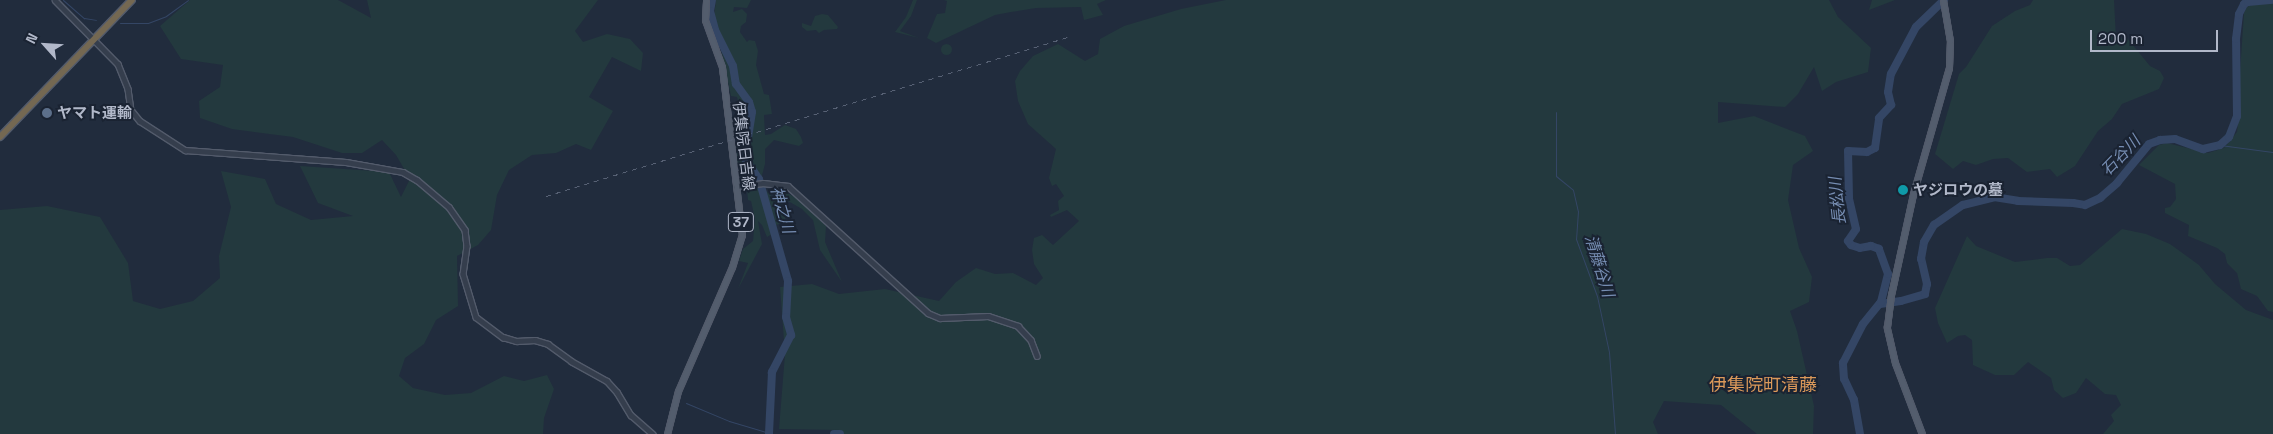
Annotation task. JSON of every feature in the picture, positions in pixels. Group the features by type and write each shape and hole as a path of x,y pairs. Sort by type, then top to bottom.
{"highway":[{"path":"0,138 132,0"}],"main road":[{"name":"伊集院日吉線","path":"667,434 678,391 740,248 741,221 722,67 705,20 706,0"},
{"path":"1922,434 1890,350 1887,327 1891,295 1913,194 1949,68 1950,41 1943,0"}],"street":[{"path":"55,0 92,40 118,64 128,89 131,110 140,121 185,150 346,162 403,172 418,180 448,207 465,230 467,251 463,274 476,317 503,337 516,341 535,340 548,344 607,381 618,392 631,415 653,434"},
{"path":"736,186 780,183 796,192 875,267 928,313 940,318 988,316 1018,326 1031,340 1038,356"}],"green space":[{"path":"190,0 338,0 371,18 367,0 598,0 575,31 583,42 607,34 630,39 643,53 641,71 612,57 589,97 613,111 591,150 576,144 556,153 532,155 509,170 497,195 491,230 478,245 457,256 458,306 436,320 424,344 405,358 399,376 413,388 445,395 471,393 504,376 524,381 547,375 554,389 544,418 543,434 0,434 0,210 47,206 100,217 128,263 133,301 160,309 193,301 220,278 219,256 231,207 221,171 265,179 276,204 311,220 353,216 318,203 300,166 389,172 401,197 410,179 396,155 382,140 362,153 342,153 293,137 232,129 200,118 199,101 220,87 223,65 181,59 160,26"},
{"path":"716,0 751,0 747,8 734,7 733,12 742,9 747,14 746,22 741,26 740,32 747,42 749,40 755,41 758,51 756,65 764,94 769,95 772,114 764,115 765,135 771,134 785,125 796,129 803,143 799,146 774,140 765,149 765,164 761,179 764,189 777,201 786,193 802,201 826,226 825,242 842,282 820,250 813,220 802,209 788,201 781,205 785,215 785,222 770,227 772,234 767,237 762,225 758,221 762,244 738,289 748,263 739,261 743,249 753,241 755,219 751,201 748,200 743,168 737,163 736,125 741,114 737,97 731,96 714,17"},
{"path":"913,0 917,0 911,16 900,31 919,38 895,32 906,17"},
{"path":"944,0 1106,0 1097,4 1103,15 1084,20 1081,7 1036,8 995,15 936,43 927,38 937,14 945,13 947,1"},
{"path":"1226,0 1829,0 1838,17 1871,48 1868,72 1836,82 1822,91 1814,67 1798,94 1785,107 1718,102 1718,123 1754,116 1805,136 1813,151 1793,165 1788,200 1799,248 1812,277 1809,302 1790,311 1797,331 1814,406 1813,434 1757,434 1721,405 1664,401 1653,422 1658,434 843,434 841,430 779,429 785,354 780,287 812,284 839,294 885,289 939,301 956,282 976,268 995,274 1013,273 1036,285 1043,278 1034,264 1032,250 1034,238 1042,235 1053,245 1079,221 1067,210 1051,217 1050,215 1059,210 1058,201 1064,196 1056,184 1052,186 1049,178 1056,149 1028,124 1018,101 1015,81 1020,71 1033,56 1058,44 1085,61 1098,54 1100,39 1124,26 1181,9"},
{"path":"1872,0 1895,0 1869,10"},
{"path":"2033,0 2114,0 2116,39 2127,38 2150,66 2160,71 2164,78 2159,89 2122,104 2112,119 2098,131 2075,166 2057,177 2050,169 2027,172 2008,158 1993,159 1976,165 1963,161 1953,169 1935,154 1959,74 1966,67 1992,26 2015,11 2030,5"},
{"path":"2273,3 2273,312 2268,311 2257,296 2241,289 2237,273 2227,263 2225,254 2217,248 2188,236 2189,225 2165,213 2165,208 2170,207 2176,199 2175,184 2139,165 2159,145 2167,143 2208,153 2224,148 2237,132 2240,107 2244,13 2247,7 2254,4"},
{"path":"828,15 838,27 837,29 824,30 819,33 816,30 807,31 802,27 802,23 811,26 815,16"},
{"path":"946,43 952,49 946,55 940,49"},
{"path":"2122,229 2146,234 2170,244 2199,265 2215,284 2246,310 2273,320 2273,434 2103,434 2114,421 2111,415 2121,405 2116,395 2105,394 2086,378 2076,393 2063,398 2054,390 2051,378 2028,362 2014,375 1995,375 1973,365 1972,340 1965,335 1958,336 1947,343 1938,323 1935,308 1967,236 1976,246 2015,262 2057,258 2070,266 2080,265"}],"waterway":[{"path":"63,0 84,18 96,20"},
{"path":"120,23 148,23 166,16 188,0"},
{"name":"神之川","path":"712,0 710,11 715,30 733,66 736,84 749,102 752,112 746,160 759,179 788,281 786,317 791,335 772,372 769,434"},
{"name":"長松川","path":"1860,434 1854,400 1844,379 1843,363 1863,324 1881,302 1888,274 1879,249 1871,246 1860,248 1851,245 1848,241 1856,229 1849,198 1848,151 1867,152 1875,148 1879,118 1891,105 1888,92 1891,74 1916,27 1944,0"},
{"name":"石谷川","path":"1880,304 1901,301 1925,294 1927,284 1921,259 1924,242 1934,225 1963,205 1994,197 2018,201 2085,205 2100,198 2117,183 2149,144 2160,140 2175,139 2203,149 2220,145 2229,137 2237,116 2236,39 2239,14 2244,4 2248,2 2273,0"},
{"name":"清藤谷川","path":"1556,112 1556,176 1573,190 1578,211 1576,239 1597,296 1609,352 1615,434"},
{"path":"2220,145 2273,152"},
{"path":"686,403 729,421 769,433"},
{"name":"神之川","path":"834,434 840,434"}],"railway":[{"path":"546,196 1068,37"}],"place":[{"name":"ヤマト運輸","path":"47,113"},
{"name":"ヤジロウの墓","path":"1903,190"}],"district":[{"name":"伊集院町清藤","path":"1763,385"}]}
